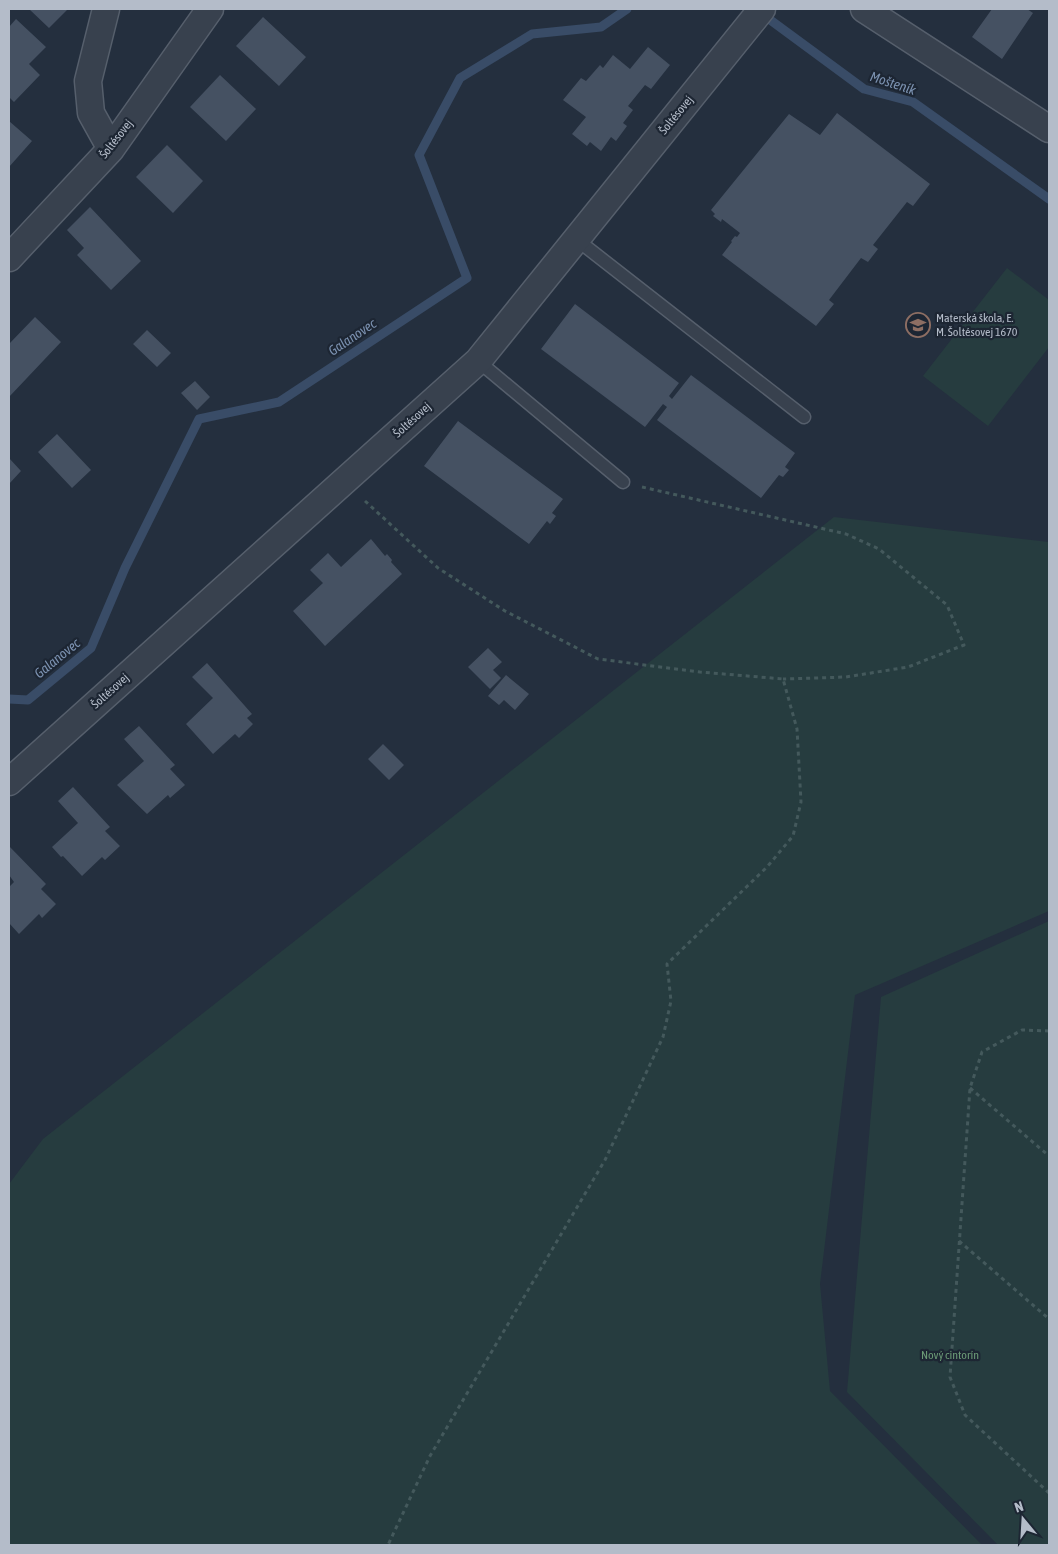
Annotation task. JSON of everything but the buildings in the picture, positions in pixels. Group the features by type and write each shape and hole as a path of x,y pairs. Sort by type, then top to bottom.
{"street":[{"path":"106,9 88,81 91,113 111,148"},
{"name":"Šoltésovej","path":"9,258 111,148 210,9"},
{"name":"Šoltésovej","path":"9,782 478,361 762,9"},
{"path":"864,9 1049,129"}],"lane":[{"path":"576,240 804,417"},
{"path":"478,361 623,482"}],"path":[{"path":"344,481 438,568 506,611 598,659 700,672 783,679 846,677 908,667 964,645 947,605 879,549 846,534 623,482"},
{"path":"388,1545 430,1456 605,1160 663,1037 671,1001 667,964 767,867 793,836 801,802 797,729 783,679"},
{"path":"1049,1031 1022,1030 982,1052 970,1088 950,1377 965,1415 1049,1493"},
{"path":"970,1088 1049,1156"},
{"path":"959,1241 1049,1319"}],"green space":[{"path":"1007,268 1049,300 1049,347 988,426 923,376"},
{"path":"834,517 1049,542 1049,911 855,995 820,1284 830,1391 982,1545 9,1545 9,1184 43,1139"},
{"name":"Nový cintorín","path":"1049,921 1049,1545 998,1545 847,1392 881,997"}],"waterway":[{"name":"Galanovec","path":"9,699 28,700 91,648 125,568 199,419 279,402 467,278 419,155 460,78 532,34 601,27 627,9"},
{"name":"Mošteník","path":"762,14 864,89 913,102 1049,199"}],"place":[{"name":"Materská škola, E. M. Šoltésovej 1670","path":"918,325"}]}
